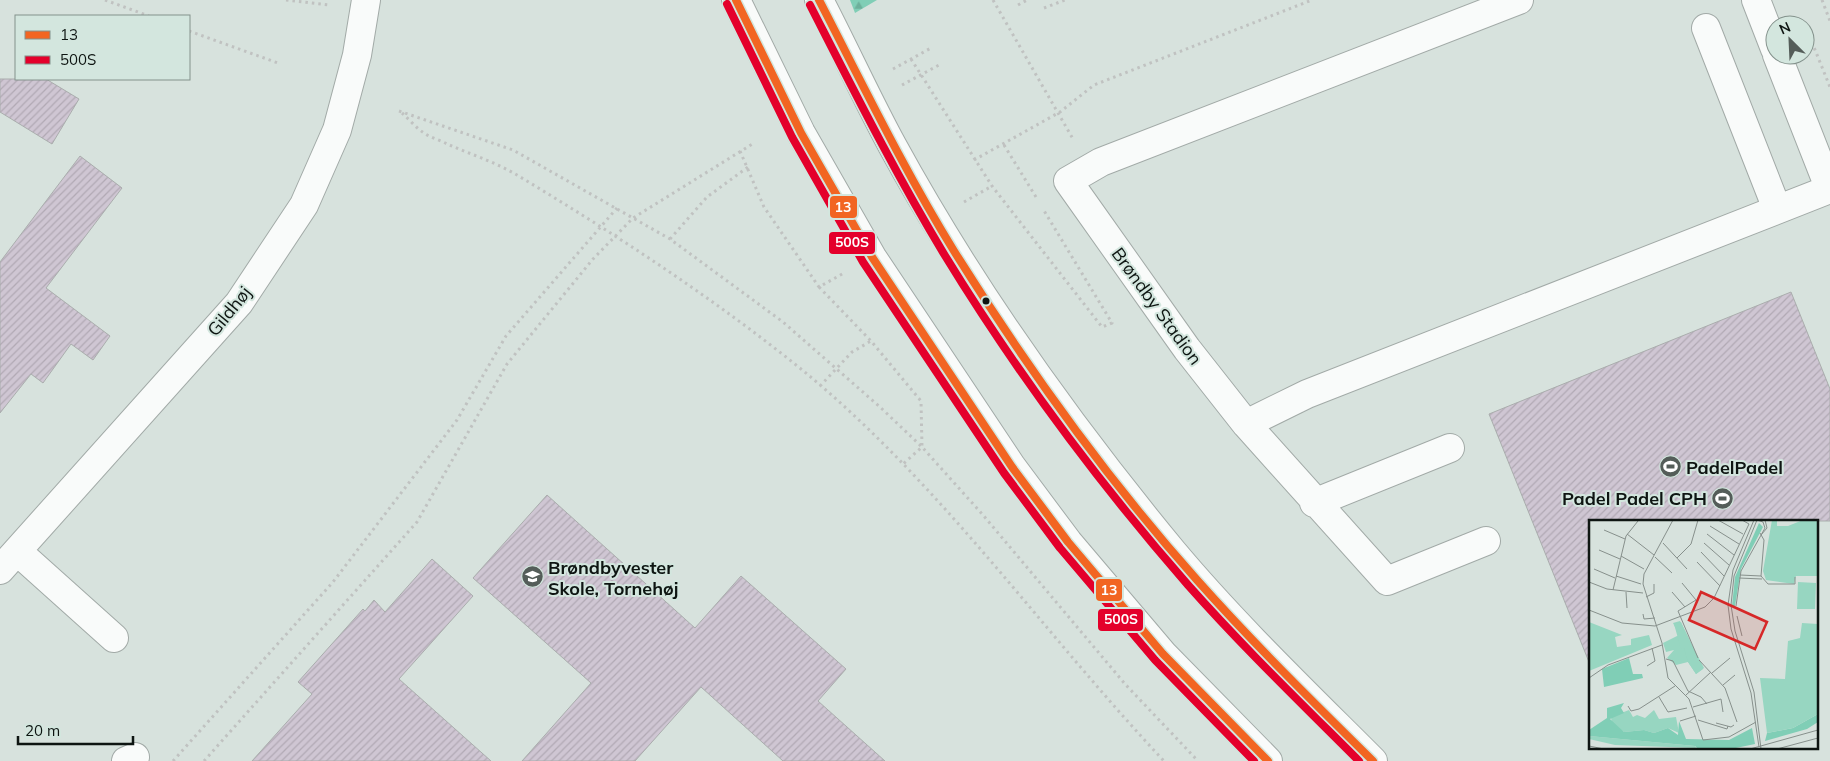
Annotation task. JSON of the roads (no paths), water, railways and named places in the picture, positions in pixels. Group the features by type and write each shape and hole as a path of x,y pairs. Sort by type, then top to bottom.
{"street":[{"path":"736,0 801,133 872,257 1012,467 1068,542 1163,654 1268,761"},
{"path":"819,0 892,144 930,210 1021,352 1055,399 1173,552 1269,657 1373,761"},
{"name":"Brøndby Stadion","path":"1486,541 1387,581 1314,502 1246,424 1187,349 1068,181 1101,162 1519,0"},
{"path":"1756,0 1765,23"},
{"name":"Gildhøj","path":"8,560 239,302 304,206 337,130 357,56 366,3"},
{"path":"1706,28 1778,209"},
{"path":"1246,424 1307,394 1830,190 1781,65"},
{"path":"1314,502 1450,448"},
{"path":"8,560 114,638"}],"place":[{"name":"PadelPadel","path":"1670,467"},
{"name":"Padel Padel CPH","path":"1723,498"},
{"name":"Brøndbyvester Skole, Tornehøj","path":"532,577"}]}
